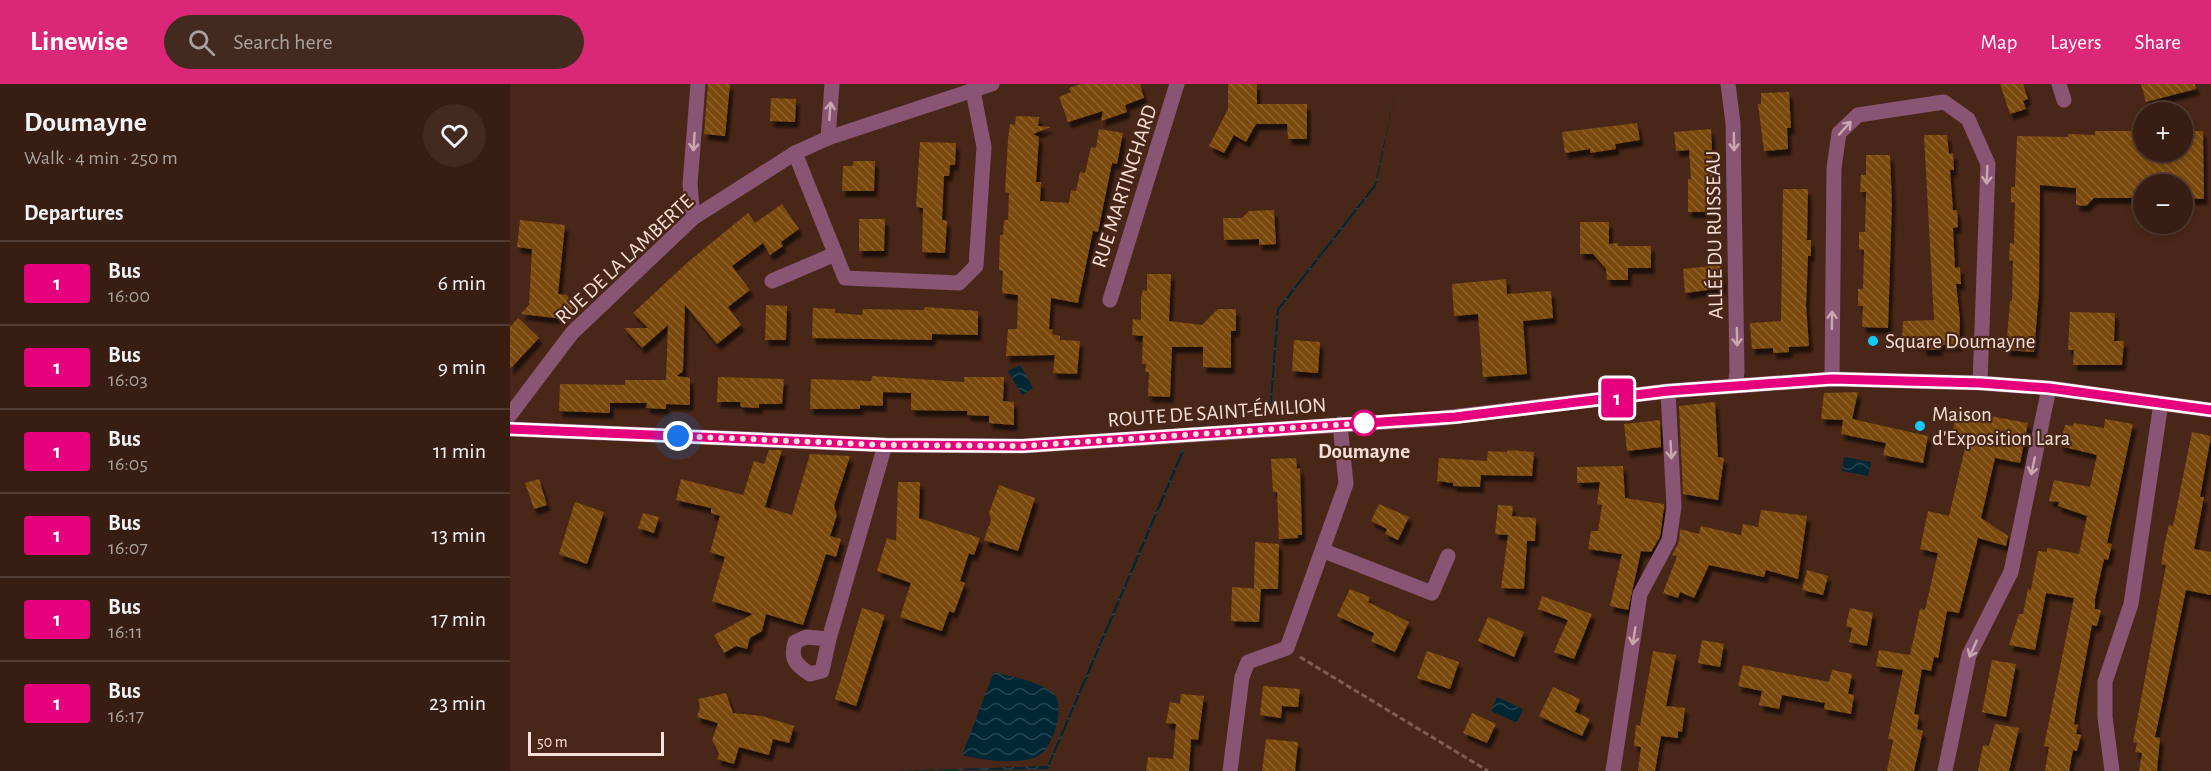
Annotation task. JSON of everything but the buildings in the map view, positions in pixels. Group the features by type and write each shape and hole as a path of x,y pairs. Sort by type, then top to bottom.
{"street":[{"path":"693,218 690,184 698,84"},
{"path":"828,138 832,84"},
{"name":"RUE DE LA LAMBERTE","path":"510,416 572,333 693,218 795,153 828,138 992,84"},
{"name":"RUE MARTINCHARD","path":"1110,300 1177,84"},
{"name":"ALLÉE DU RUISSEAU","path":"1728,84 1733,123 1737,372 1735,386"},
{"path":"2059,84 2064,100"},
{"path":"795,153 845,278 959,284 976,266 984,147 974,91"},
{"path":"1832,379 1834,168 1839,133 1858,115 1944,102 1968,119 1988,164 1980,383"},
{"path":"772,281 836,254"},
{"name":"ROUTE DE SAINT-ÉMILION","path":"510,429 885,445 1023,446 1476,416 1668,391 1832,379 1980,383 2049,388 2211,410"},
{"path":"1945,771 1969,655 2011,572 2049,388"},
{"path":"1613,771 1640,594 1669,540 1674,507 1668,391"},
{"path":"2112,771 2105,717 2105,682 2131,604 2162,403"},
{"path":"1230,771 1242,677 1248,662 1287,648 1324,551 1346,484 1340,424"},
{"path":"829,639 885,445"},
{"path":"1324,551 1432,594 1448,556"}],"path":[{"path":"1287,648 1488,771"}],"water":[{"path":"1397,84 1376,186 1279,310 1271,413 1269,414 1277,309 1375,184"},
{"path":"1020,365 1033,388 1022,395 1008,371"},
{"path":"1185,449 1048,769 894,771 1047,766 1182,450"},
{"path":"1844,457 1871,462 1868,476 1842,471"},
{"path":"994,672 1039,685 1052,692 1057,698 1056,727 1048,746 1036,757 1009,761 962,755"},
{"path":"1497,697 1523,709 1517,723 1491,711"}],"bus line":[{"name":"1","path":"510,429 885,445 1023,446 1476,416 1668,391 1832,379 1980,383 2049,388 2211,410"}],"place":[{"name":"Square Doumayne","path":"1873,341"},
{"name":"Doumayne","path":"1364,423"},
{"name":"Maison d'Exposition Lara","path":"1920,426"}],"route":[{"path":"678,436 885,445 1023,446 1364,423"}]}
